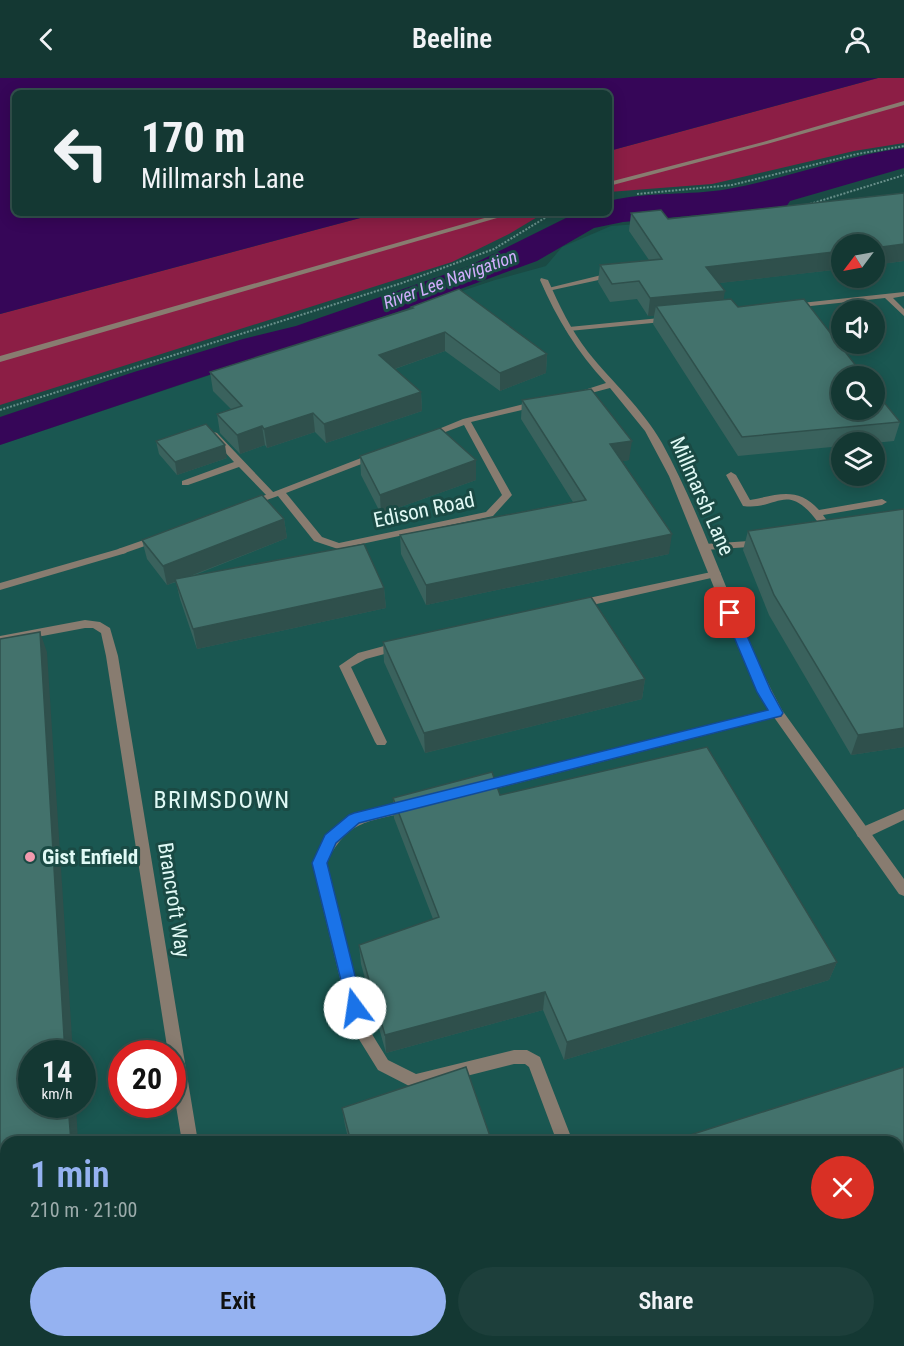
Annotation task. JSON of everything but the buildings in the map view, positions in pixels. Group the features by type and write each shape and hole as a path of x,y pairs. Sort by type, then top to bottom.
{"street":[{"path":"612,183 904,103"},
{"path":"0,359 500,216"},
{"name":"Millmarsh Lane","path":"627,271 546,285 587,357 640,415 675,474 764,692 904,890"},
{"path":"780,307 904,294"},
{"path":"887,296 904,314"},
{"path":"569,329 685,317"},
{"path":"568,396 613,384"},
{"path":"422,438 466,421 545,401"},
{"name":"Edison Road","path":"276,494 318,538 338,546 489,514 507,495 466,421"},
{"path":"214,435 276,494"},
{"path":"239,507 389,450"},
{"path":"184,483 241,463"},
{"path":"731,475 747,504 793,495 812,505 824,522 798,529"},
{"path":"817,513 882,502"},
{"path":"0,587 122,551 165,535"},
{"path":"705,547 749,544 768,538"},
{"path":"562,608 716,574"},
{"name":"Brancroft Way","path":"0,640 85,624 96,625 106,632 112,656 189,1136"},
{"path":"381,742 345,666 362,656 406,645"},
{"path":"468,790 777,713"},
{"path":"423,802 354,819 330,839 320,863 360,1028 383,1065 415,1082 514,1057 527,1057 535,1062 563,1136"},
{"path":"863,832 904,814"}],"path":[{"path":"627,195 726,187 857,154 904,146"},
{"path":"807,205 904,175"},
{"path":"828,199 836,202"},
{"path":"0,410 402,283 494,249 548,216"}],"shaded area":[{"path":"878,78 904,78 904,143 854,151 712,184 612,192 612,150"},
{"path":"904,205 904,1136 0,1136 0,445 495,280 546,266 562,247 611,226"},
{"path":"368,216 539,216 509,234 452,262 0,405 0,314"}],"water":[{"path":"0,78 878,78 612,150 612,90 12,90 12,216 368,216 0,314"},
{"name":"River Lee Navigation","path":"904,148 904,168 790,201 786,207 623,222 594,228 537,261 403,310 0,445 0,417 134,372 243,339 296,326 469,266 570,216 612,216 612,200 728,189"}],"place":[{"name":"Gist Enfield","path":"30,857"}],"district":[{"name":"BRIMSDOWN","path":"222,800"}],"route":[{"path":"355,1008 320,863 330,839 354,819 777,713 764,692 730,613"}]}
